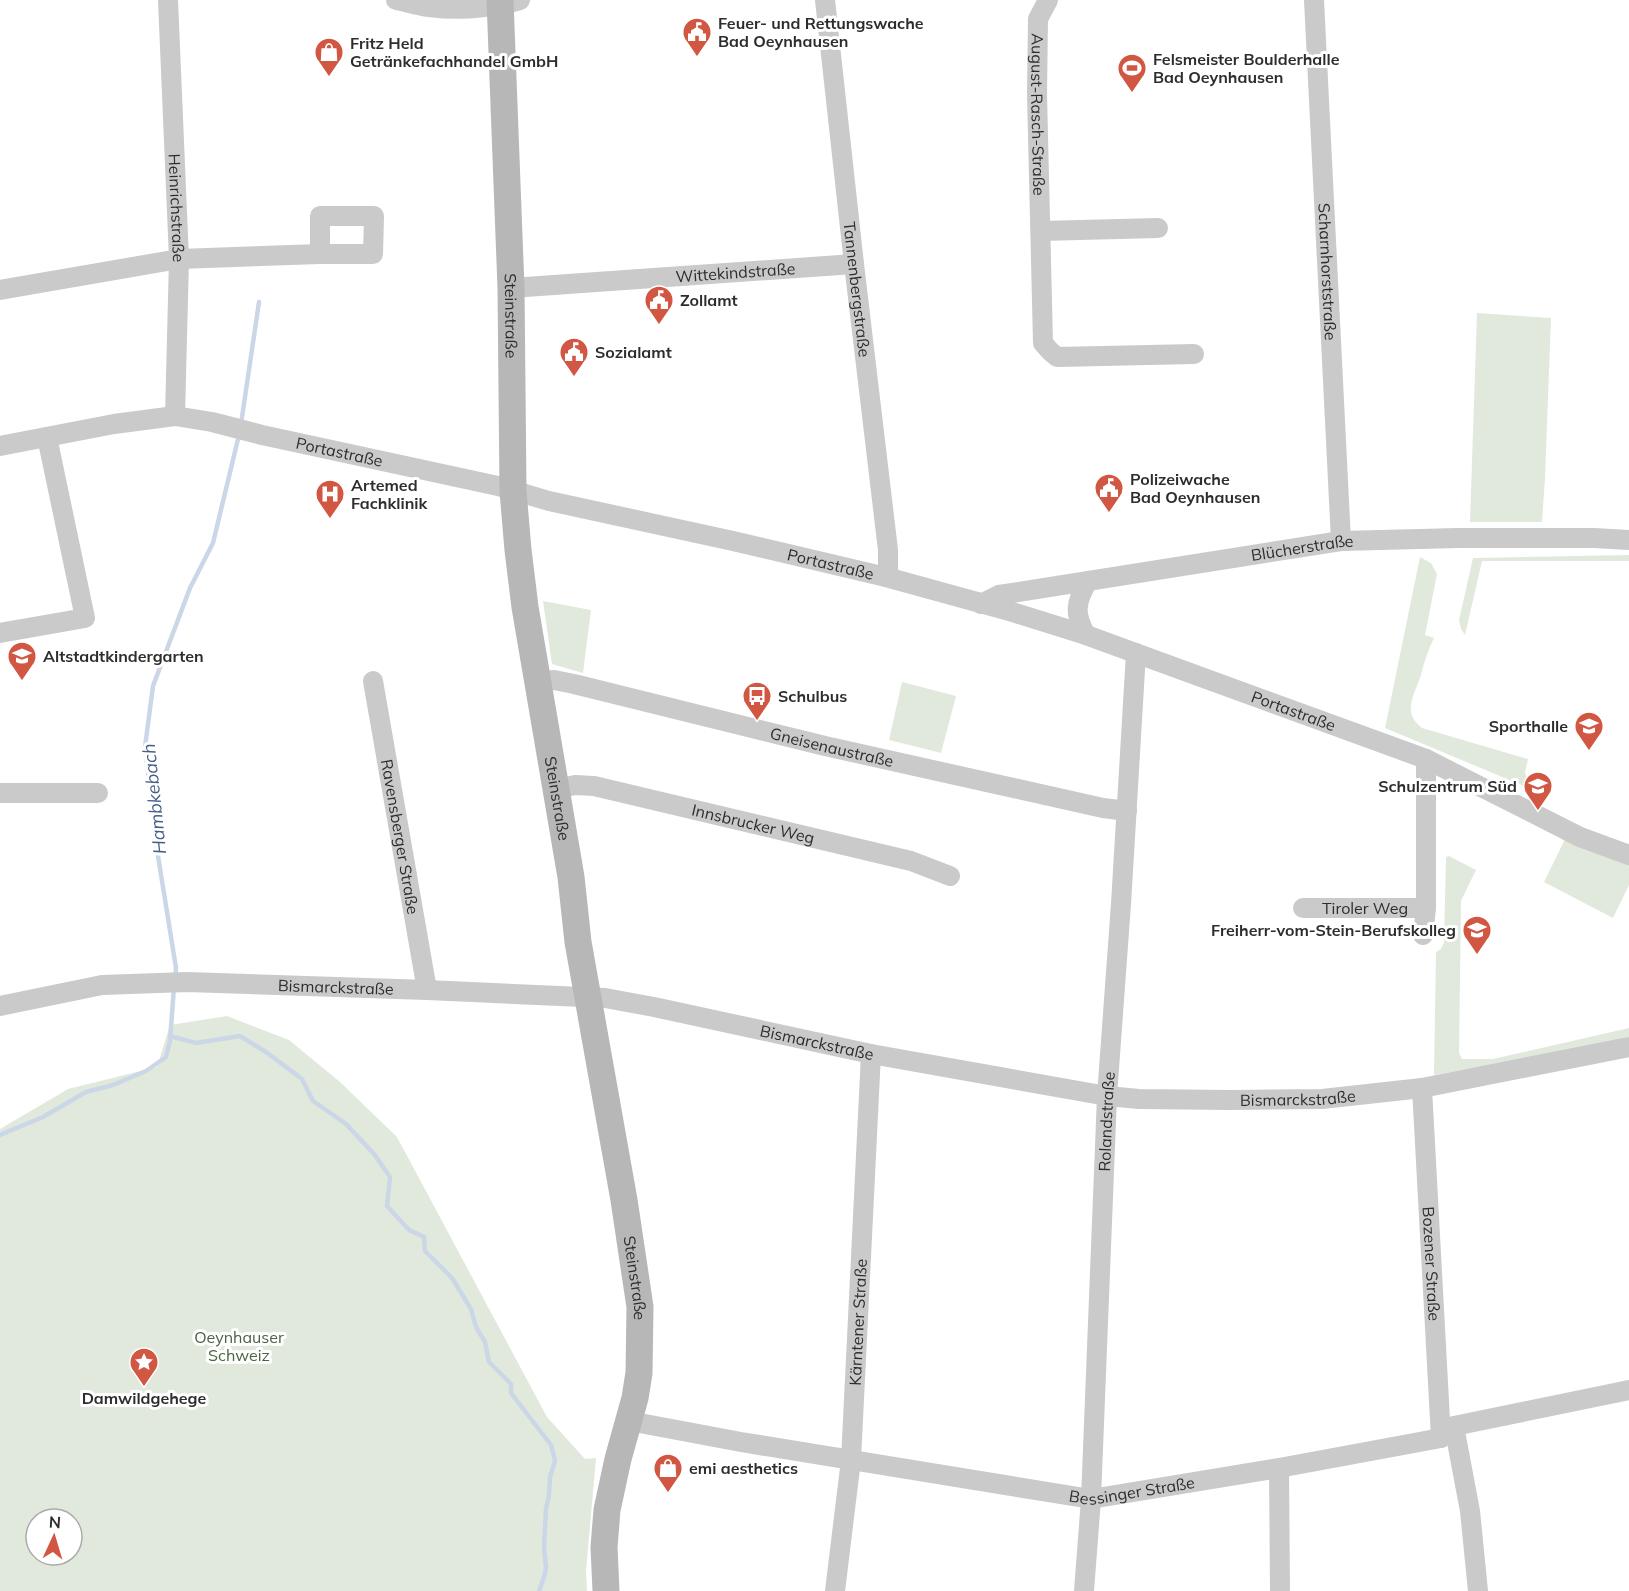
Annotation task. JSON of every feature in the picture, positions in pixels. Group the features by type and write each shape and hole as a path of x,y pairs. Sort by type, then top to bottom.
{"main road":[{"name":"Steinstraße","path":"506,2 513,491 524,595 640,1306 639,1373 635,1398 607,1510 604,1547 606,1591"}],"street":[{"name":"Heinrichstraße","path":"168,0 179,259 175,416"},
{"path":"396,0 428,7 455,8 506,2"},
{"name":"Tannenbergstraße","path":"825,0 888,550 886,577"},
{"name":"August-Rasch-Straße","path":"1048,0 1038,19 1037,94 1043,343 1057,357 1194,354"},
{"name":"Scharnhorststraße","path":"1314,0 1341,541"},
{"path":"1041,231 1158,228"},
{"path":"0,290 179,259 320,254"},
{"name":"Wittekindstraße","path":"510,288 854,264"},
{"name":"Portastraße","path":"0,446 114,424 175,416 226,425 886,577 1086,635 1426,759 1580,837 1629,855"},
{"path":"0,633 84,618 47,437"},
{"name":"Blücherstraße","path":"981,604 999,595 1341,541 1458,538 1629,540"},
{"path":"1086,635 1078,622 1078,609 1080,594 1088,581"},
{"name":"Rolandstraße","path":"1083,1591 1091,1499 1107,1096 1136,653"},
{"name":"Gneisenaustraße","path":"538,682 554,680 574,684 825,746 1103,808 1127,811"},
{"name":"Ravensberger Straße","path":"373,681 427,990"},
{"path":"1423,935 1426,908 1426,759"},
{"name":"Innsbrucker Weg","path":"556,789 575,785 594,786 911,861 950,876"},
{"path":"0,793 98,793"},
{"name":"Tiroler Weg","path":"1303,908 1426,908"},
{"name":"Bismarckstraße","path":"0,1006 102,985 187,982 588,996 654,1006 872,1054 1107,1096 1139,1099 1322,1099 1422,1088 1629,1047"},
{"name":"Kärntener Straße","path":"835,1591 851,1460 872,1054"},
{"name":"Bozener Straße","path":"1422,1088 1448,1432 1470,1511 1478,1591"},
{"name":"Bessinger Straße","path":"629,1421 664,1429 1091,1499 1279,1468 1629,1390"},
{"path":"1279,1468 1280,1591"}],"green space":[{"path":"1477,313 1551,318 1542,522 1470,522"},
{"path":"1629,555 1629,561 1482,561 1465,635 1461,629 1459,620 1473,558"},
{"path":"1420,557 1431,563 1437,574 1425,635 1434,638 1411,703 1412,716 1422,728 1528,759 1525,773 1531,789 1385,728"},
{"path":"543,601 591,610 583,673 552,664"},
{"path":"902,682 956,696 941,753 889,740"},
{"path":"1568,833 1629,862 1629,885 1613,918 1544,882"},
{"path":"1449,856 1476,870 1461,901 1459,1053 1462,1059 1493,1059 1629,1028 1629,1042 1434,1075 1436,952 1441,949 1444,942 1446,857"},
{"name":"Oeynhauser Schweiz","path":"227,1016 289,1040 340,1082 397,1137 547,1417 585,1459 596,1458 586,1571 587,1591 0,1591 0,1129 68,1089 157,1067 170,1025"}],"waterway":[{"name":"Hambkebach","path":"241,424 259,302"},
{"name":"Hambkebach","path":"175,979 176,968 158,856 145,747 153,686 190,588 213,543 239,435"},
{"name":"Hambkebach","path":"0,1135 43,1117 86,1092 113,1085 146,1071 166,1057 170,1041 174,987"},
{"path":"170,1036 196,1043 240,1036 266,1052 302,1079 313,1101 346,1124 374,1154 390,1177 387,1206 409,1230 424,1237 425,1251 452,1278 471,1309 476,1327 485,1342 489,1362 511,1384 511,1393 551,1445 555,1461 550,1477 546,1509 544,1546 546,1568 539,1591"}],"place":[{"name":"Feuer- und Rettungswache Bad Oeynhausen","path":"697,58"},
{"name":"Fritz Held Getränkefachhandel GmbH","path":"329,78"},
{"name":"Felsmeister Boulderhalle Bad Oeynhausen","path":"1132,94"},
{"name":"Zollamt","path":"659,326"},
{"name":"Sozialamt","path":"574,378"},
{"name":"Polizeiwache Bad Oeynhausen","path":"1109,514"},
{"name":"Artemed Fachklinik","path":"330,520"},
{"name":"Altstadtkindergarten","path":"22,682"},
{"name":"Schulbus","path":"757,722"},
{"name":"Sporthalle","path":"1589,752"},
{"name":"Schulzentrum Süd","path":"1538,812"},
{"name":"Freiherr-vom-Stein-Berufskolleg","path":"1477,956"},
{"name":"Damwildgehege","path":"144,1388"},
{"name":"emi aesthetics","path":"668,1494"}]}
